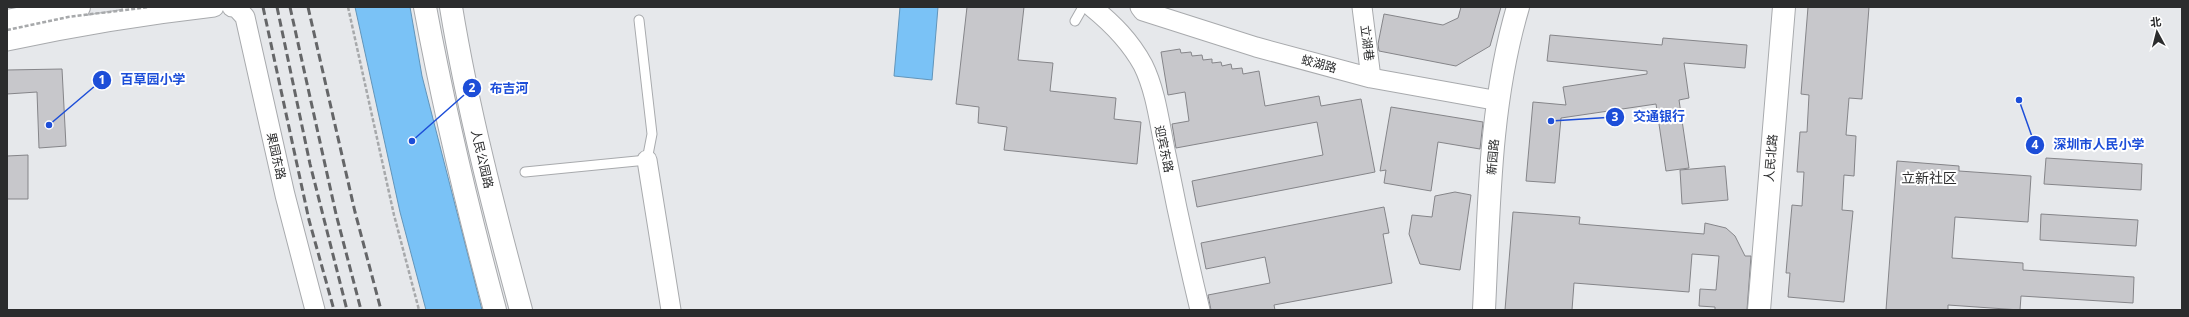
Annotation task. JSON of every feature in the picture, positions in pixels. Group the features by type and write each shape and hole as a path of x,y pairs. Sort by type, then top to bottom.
{"main road":[{"path":"7,22 79,7"},
{"path":"425,7 455,159 495,310"},
{"name":"人民公园路","path":"451,7 462,71 487,184 521,310"},
{"name":"新园路","path":"1484,310 1493,148 1506,50 1518,7"},
{"name":"人民北路","path":"1758,310 1784,7"}],"street":[{"path":"7,41 128,12 214,7"},
{"name":"果园东路","path":"232,7 236,7 244,17 285,195 315,310"},
{"name":"迎宾东路","path":"1092,7 1109,20 1131,44 1144,67 1154,98 1182,233 1200,310"},
{"name":"立湖巷","path":"1362,7 1371,78"},
{"name":"蛟湖路","path":"1141,9 1256,47 1371,78 1499,101"},
{"path":"647,160 671,310"}],"lane":[{"path":"1075,21 1082,7"},
{"path":"525,172 647,160 652,134 639,20"}],"path":[{"path":"7,30 68,17 149,7"},
{"path":"348,7 394,214 419,310"}],"water":[{"path":"355,7 410,7 422,76 482,310 426,310 400,212"},
{"path":"900,7 938,7 932,80 894,76"}],"building":[{"path":"967,7 1024,7 1018,60 1053,63 1050,91 1116,98 1114,119 1141,122 1137,164 1004,150 1007,127 978,123 979,107 956,104"},
{"path":"1461,7 1501,7 1490,46 1456,66 1379,51 1378,44 1384,14 1443,25 1458,18"},
{"path":"1808,7 1869,7 1862,99 1849,98 1846,135 1856,136 1854,176 1844,175 1842,210 1853,211 1844,302 1788,297 1790,273 1786,273 1792,205 1802,206 1804,172 1797,172 1800,132 1807,132 1809,95 1801,94"},
{"path":"1550,35 1662,45 1663,38 1747,45 1745,68 1684,63 1689,98 1679,100 1689,168 1666,171 1656,104 1561,118 1555,183 1526,181 1533,102 1566,105 1563,87 1647,74 1647,71 1547,61"},
{"path":"1180,49 1181,53 1191,52 1192,56 1202,55 1203,60 1212,59 1212,63 1221,62 1222,66 1231,64 1232,69 1242,68 1243,74 1259,71 1265,106 1319,96 1321,106 1361,99 1375,172 1197,207 1192,181 1323,155 1317,122 1176,148 1172,124 1189,121 1185,92 1168,95 1161,52"},
{"path":"62,69 66,146 39,148 37,92 7,94 7,70"},
{"path":"1391,107 1483,122 1480,149 1438,142 1431,191 1384,183 1386,170 1380,171"},
{"path":"28,155 28,199 7,199 7,156"},
{"path":"2046,158 2142,164 2141,190 2044,184"},
{"path":"1897,161 1959,166 1959,171 2031,176 2028,222 1955,217 1952,258 2023,263 2023,270 2134,277 2133,303 2021,296 2020,310 1948,305 1948,310 1886,310"},
{"path":"1725,166 1728,200 1682,204 1680,170"},
{"path":"1455,192 1471,195 1460,270 1420,264 1409,234 1412,215 1432,217 1435,196"},
{"path":"1384,207 1389,233 1383,234 1392,283 1274,305 1275,310 1211,310 1208,295 1270,283 1265,257 1206,269 1201,243"},
{"path":"1513,212 1580,217 1579,224 1704,234 1705,223 1726,228 1735,236 1745,256 1751,256 1747,310 1715,310 1715,307 1699,306 1700,289 1716,290 1719,256 1692,254 1689,292 1574,283 1572,310 1505,310"},
{"path":"2041,214 2138,220 2136,246 2040,240"}],"railway":[{"path":"263,7 309,220 334,310"},
{"path":"277,7 310,164 347,310"},
{"path":"290,7 336,214 361,310"},
{"path":"308,7 355,212 381,310"}],"place":[{"name":"深圳市人民小学","path":"2019,100"},
{"name":"交通银行","path":"1551,121"},
{"name":"百草园小学","path":"49,125"},
{"name":"布吉河","path":"412,141"}],"district":[{"name":"立新社区","path":"1929,178"}]}
